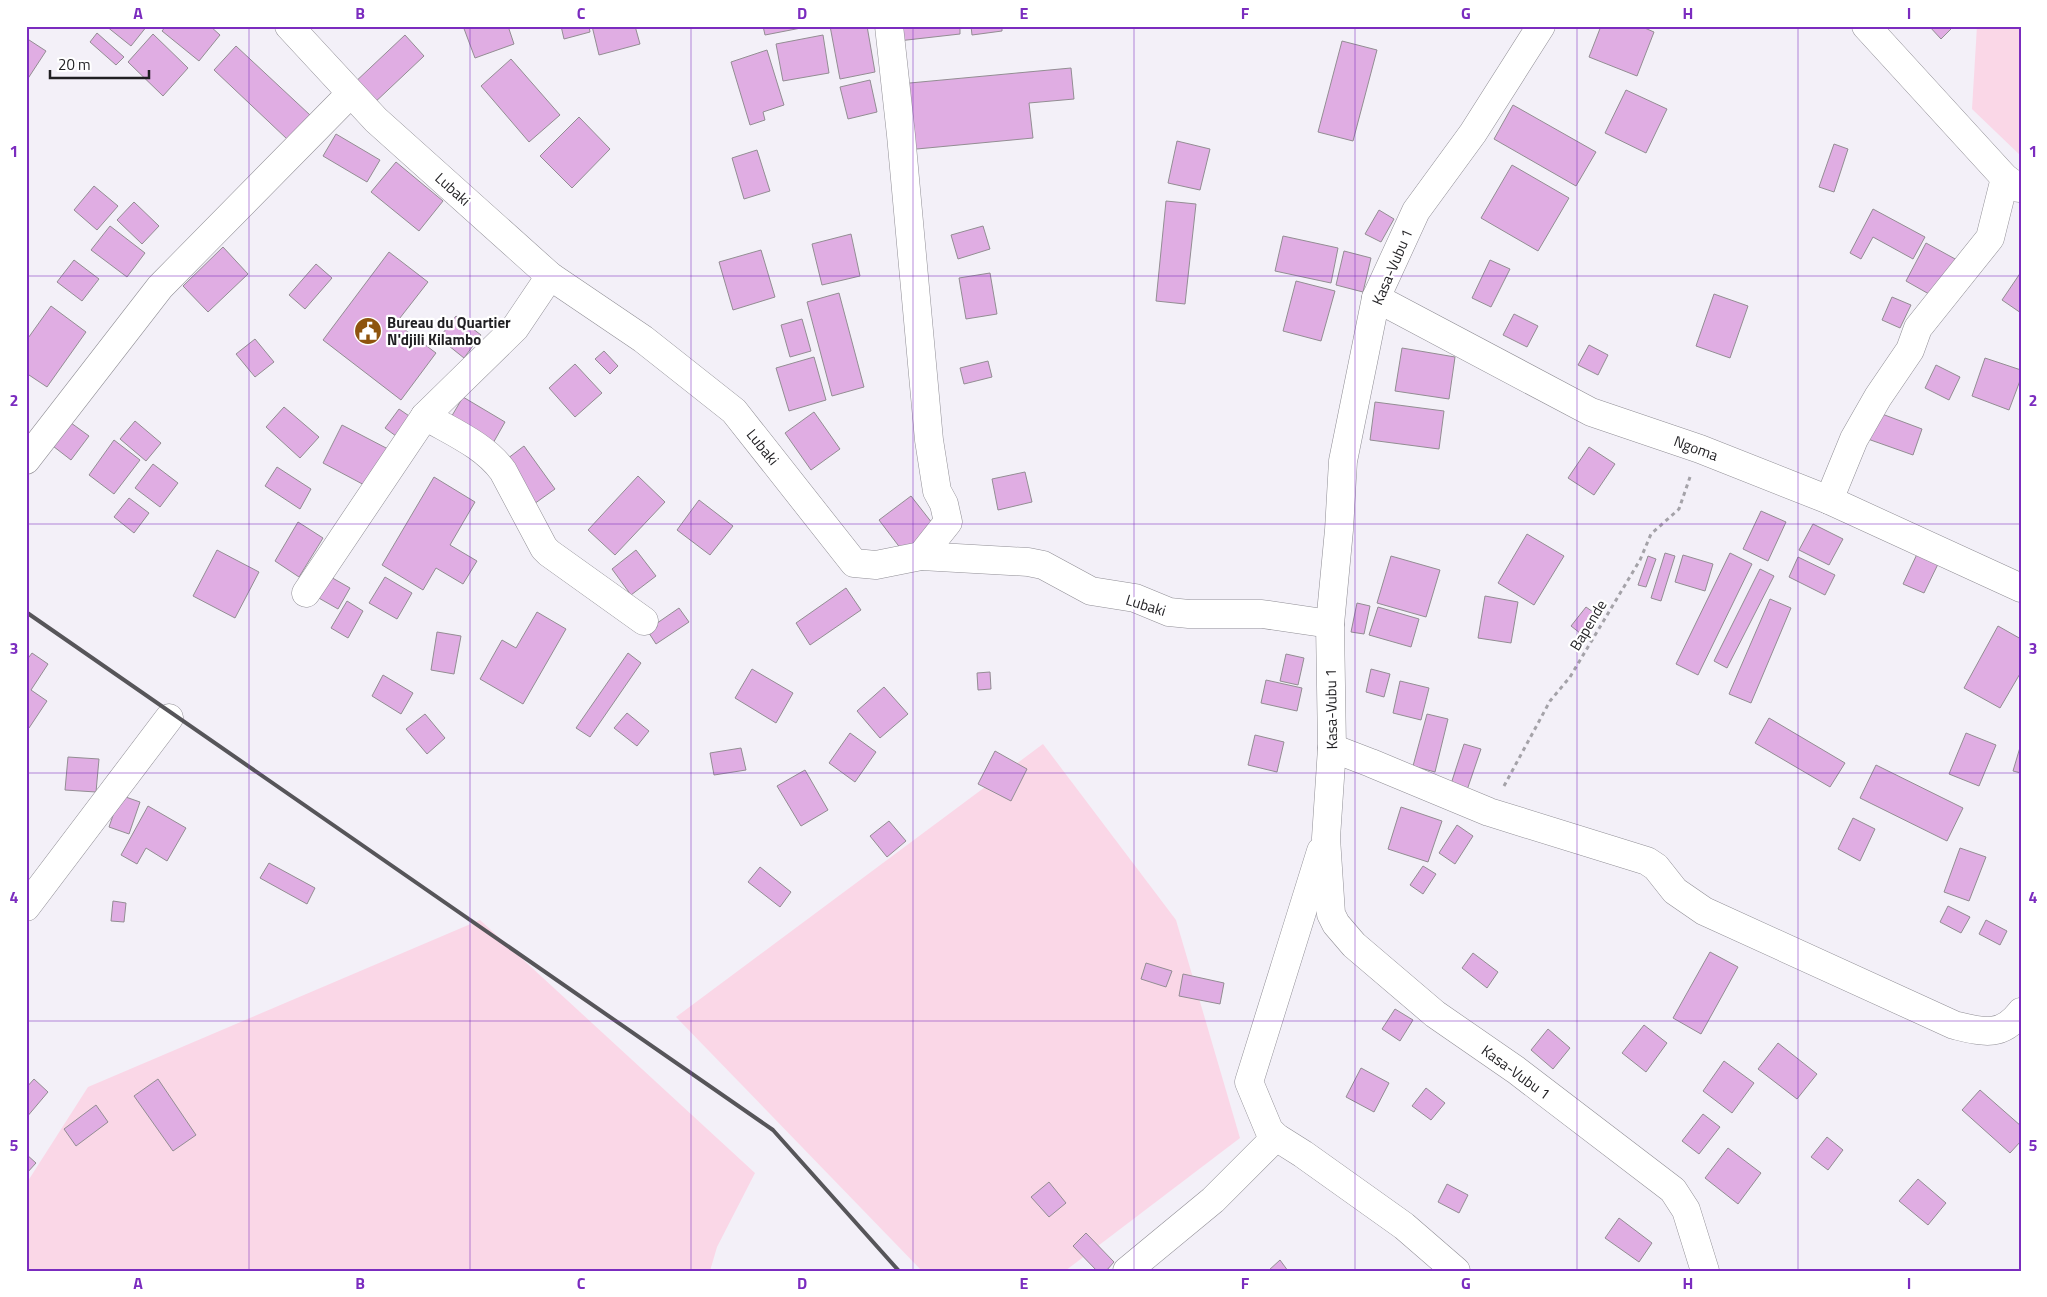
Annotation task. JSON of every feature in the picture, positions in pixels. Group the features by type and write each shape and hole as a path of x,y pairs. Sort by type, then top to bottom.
{"street":[{"name":"Lubaki","path":"289,26 376,120 550,276 643,339 734,411 854,563 876,565 921,556 1036,564 1043,565 1091,591 1135,598 1170,612 1189,614 1262,614 1330,624"},
{"path":"888,26 902,145 929,440 937,490 944,504 948,522 921,556"},
{"name":"Kasa-Vubu 1","path":"1541,26 1473,133 1416,211 1376,298 1343,461 1330,624 1332,748 1326,838 1332,914 1336,924 1345,936 1435,1014 1516,1070 1673,1190 1686,1210 1705,1271"},
{"path":"1829,500 1854,439 1878,397 1910,350 1918,328 1990,238 2013,184 1866,26"},
{"path":"26,460 160,287 350,94"},
{"path":"306,593 426,416 515,328 550,276"},
{"name":"Ngoma","path":"1376,298 1591,412 1700,449 1829,500 2021,588"},
{"path":"426,416 485,451 495,460 503,471 544,548 549,553 644,621"},
{"path":"26,907 169,718"},
{"path":"1332,748 1489,812 1647,861 1656,867 1675,891 1704,911 1954,1025 1976,1031 1994,1032 2012,1023 2021,1012"},
{"path":"1326,838 1249,1082 1269,1130 1276,1137 1404,1226 1448,1268"},
{"path":"1127,1271 1213,1200 1276,1137"}],"path":[{"name":"Bapende","path":"1489,812 1550,701 1570,677 1640,560 1651,534 1679,509 1700,449"}],"shaded area":[{"path":"1977,26 2021,26 2021,156 1972,109"},
{"path":"1043,744 1176,920 1240,1138 1065,1271 922,1271 676,1017"},
{"path":"480,920 755,1173 717,1247 710,1271 26,1271 26,1184 88,1087"}],"building":[{"path":"106,26 147,26 131,46"},
{"path":"166,26 210,26 220,35 199,61 162,31"},
{"path":"463,26 508,26 514,44 475,58"},
{"path":"561,26 589,26 590,32 564,39"},
{"path":"592,26 635,26 640,44 599,55"},
{"path":"763,26 800,26 801,28 765,35"},
{"path":"830,26 867,26 875,72 840,79"},
{"path":"896,26 960,26 960,34 898,41"},
{"path":"971,26 1002,26 1002,31 972,35"},
{"path":"1601,26 1640,26 1654,32 1637,76 1589,57"},
{"path":"1929,26 1954,26 1941,39"},
{"path":"97,33 124,57 116,65 90,42"},
{"path":"153,34 188,68 163,96 128,62"},
{"path":"405,35 424,56 371,106 352,85"},
{"path":"823,35 829,73 783,81 776,44"},
{"path":"26,38 46,51 27,80 26,80"},
{"path":"1342,41 1377,50 1353,141 1318,132"},
{"path":"236,46 310,115 287,139 214,70"},
{"path":"767,50 784,105 763,112 765,120 750,125 731,62"},
{"path":"511,59 560,115 529,142 481,86"},
{"path":"1071,68 1074,99 1029,103 1033,138 906,150 899,84"},
{"path":"870,80 877,112 848,119 840,87"},
{"path":"1626,90 1667,109 1646,153 1605,133"},
{"path":"1513,105 1596,152 1576,186 1494,139"},
{"path":"579,117 610,149 572,188 540,156"},
{"path":"336,134 380,160 367,182 323,156"},
{"path":"1177,141 1210,149 1200,190 1168,183"},
{"path":"1834,144 1848,149 1834,192 1819,187"},
{"path":"757,150 770,191 744,199 732,158"},
{"path":"396,162 443,201 419,231 371,192"},
{"path":"1512,165 1569,198 1538,251 1481,218"},
{"path":"94,186 118,206 97,230 74,210"},
{"path":"1166,201 1196,204 1185,304 1156,301"},
{"path":"134,202 159,226 142,244 117,220"},
{"path":"1873,209 1925,237 1913,259 1873,237 1861,259 1850,253"},
{"path":"1379,210 1394,219 1381,242 1365,234"},
{"path":"110,226 145,253 127,277 91,250"},
{"path":"983,226 990,249 958,259 951,235"},
{"path":"851,234 860,276 822,285 812,244"},
{"path":"1283,236 1338,248 1331,283 1275,271"},
{"path":"1926,243 1957,260 1936,298 1906,281"},
{"path":"223,247 248,274 208,312 183,286"},
{"path":"761,250 775,297 733,310 719,262"},
{"path":"1344,251 1371,258 1363,292 1336,285"},
{"name":"Bureau du Quartier N'djili Kilambo","path":"389,252 428,282 396,323 436,353 401,400 323,340"},
{"path":"74,260 99,279 82,301 57,282"},
{"path":"1490,260 1510,269 1491,307 1472,298"},
{"path":"316,264 332,278 305,309 289,295"},
{"path":"2021,272 2021,313 2002,300"},
{"path":"990,273 997,314 966,319 959,278"},
{"path":"1296,281 1335,291 1321,341 1283,331"},
{"path":"839,293 864,387 832,396 807,302"},
{"path":"1714,294 1748,306 1730,358 1696,346"},
{"path":"1892,297 1911,305 1900,328 1882,320"},
{"path":"51,306 86,332 47,387 26,373 26,341"},
{"path":"1514,314 1538,326 1527,347 1503,335"},
{"path":"456,316 481,335 464,358 439,338"},
{"path":"802,319 811,351 790,357 781,325"},
{"path":"255,339 274,362 255,377 236,354"},
{"path":"1589,345 1608,355 1598,375 1578,365"},
{"path":"1402,348 1455,357 1449,399 1395,391"},
{"path":"604,351 618,366 610,374 595,359"},
{"path":"814,357 826,400 789,411 776,368"},
{"path":"1985,358 2021,370 2021,378 2009,410 1972,396"},
{"path":"988,361 992,377 964,384 960,368"},
{"path":"575,364 602,393 575,417 549,388"},
{"path":"1936,365 1960,377 1949,400 1925,388"},
{"path":"463,397 505,422 492,445 450,419"},
{"path":"1375,402 1444,411 1439,449 1370,440"},
{"path":"284,407 319,437 300,458 266,427"},
{"path":"399,409 415,420 400,439 385,428"},
{"path":"1874,411 1922,429 1913,455 1865,438"},
{"path":"814,412 840,449 811,470 785,433"},
{"path":"67,420 89,436 71,460 49,443"},
{"path":"135,421 161,443 146,461 120,439"},
{"path":"342,425 388,449 368,487 323,463"},
{"path":"114,440 140,460 114,494 89,475"},
{"path":"524,446 555,489 534,504 503,462"},
{"path":"1589,447 1615,464 1594,495 1568,478"},
{"path":"153,464 178,483 160,507 135,488"},
{"path":"277,467 311,489 300,509 265,486"},
{"path":"1025,472 1032,502 998,510 992,479"},
{"path":"638,476 665,502 615,555 588,530"},
{"path":"434,477 475,502 450,545 477,561 463,584 436,568 423,590 382,565"},
{"path":"911,496 936,528 904,553 879,520"},
{"path":"129,498 149,513 134,533 114,517"},
{"path":"699,500 733,526 710,555 677,530"},
{"path":"1761,511 1786,522 1768,561 1743,549"},
{"path":"298,522 323,538 299,577 275,561"},
{"path":"1813,524 1843,539 1829,565 1799,550"},
{"path":"1527,534 1564,556 1534,605 1498,583"},
{"path":"217,550 259,572 235,618 193,596"},
{"path":"636,550 656,576 631,595 612,569"},
{"path":"1918,552 1939,562 1924,593 1903,584"},
{"path":"1665,553 1675,556 1661,601 1651,598"},
{"path":"1730,553 1752,564 1698,675 1676,664"},
{"path":"1683,555 1713,564 1705,591 1675,582"},
{"path":"1391,556 1440,570 1426,617 1377,603"},
{"path":"1648,556 1656,559 1646,587 1638,585"},
{"path":"1798,557 1835,575 1825,595 1789,577"},
{"path":"1760,569 1774,576 1727,668 1714,661"},
{"path":"329,576 350,588 338,609 317,597"},
{"path":"385,577 412,593 397,619 369,603"},
{"path":"846,588 861,610 810,645 796,623"},
{"path":"1485,596 1518,602 1511,643 1478,638"},
{"path":"1770,599 1791,608 1751,703 1729,694"},
{"path":"347,601 363,611 348,638 331,628"},
{"path":"1357,603 1370,606 1364,634 1351,632"},
{"path":"1378,607 1419,619 1411,647 1369,635"},
{"path":"1586,607 1600,617 1585,637 1571,626"},
{"path":"679,608 689,622 656,644 647,630"},
{"path":"537,612 566,629 523,704 480,679 502,640 516,648"},
{"path":"1998,626 2021,639 2021,672 2000,708 1964,688"},
{"path":"437,632 461,636 454,674 431,670"},
{"path":"32,653 48,664 31,690 47,701 29,728 26,726 26,661"},
{"path":"628,653 641,663 590,737 576,728"},
{"path":"1286,654 1304,658 1298,685 1280,681"},
{"path":"752,669 793,693 776,723 735,698"},
{"path":"1371,669 1390,674 1384,697 1366,692"},
{"path":"990,672 991,689 978,690 977,673"},
{"path":"383,675 413,693 401,714 372,696"},
{"path":"1266,680 1302,688 1297,711 1261,703"},
{"path":"1400,681 1429,688 1421,720 1393,713"},
{"path":"884,687 908,714 880,738 857,711"},
{"path":"627,713 649,731 637,746 614,728"},
{"path":"425,714 445,738 427,754 406,729"},
{"path":"1427,714 1448,719 1435,772 1413,766"},
{"path":"1769,718 1845,763 1830,787 1755,743"},
{"path":"850,733 876,752 855,782 829,763"},
{"path":"1966,733 1996,745 1979,786 1949,774"},
{"path":"1255,735 1284,742 1277,772 1248,765"},
{"path":"1464,744 1481,749 1466,793 1450,787"},
{"path":"2021,744 2021,773 2013,771"},
{"path":"741,748 746,770 714,775 710,753"},
{"path":"995,751 1027,769 1011,801 978,784"},
{"path":"68,757 99,759 96,792 65,790"},
{"path":"1876,765 1963,808 1947,841 1860,798"},
{"path":"805,770 828,810 801,826 777,786"},
{"path":"120,795 140,802 129,834 109,827"},
{"path":"148,806 186,828 167,861 146,848 137,864 121,855"},
{"path":"1401,807 1442,821 1428,862 1388,849"},
{"path":"1853,818 1875,829 1860,861 1838,849"},
{"path":"889,821 906,841 887,857 870,836"},
{"path":"1457,825 1473,836 1455,864 1439,853"},
{"path":"1960,848 1986,857 1969,901 1944,892"},
{"path":"269,863 315,888 307,904 260,878"},
{"path":"1423,866 1436,874 1423,894 1410,885"},
{"path":"760,867 791,892 780,907 748,882"},
{"path":"113,901 126,903 124,922 111,921"},
{"path":"1948,906 1970,917 1961,933 1940,922"},
{"path":"1986,920 2007,931 2000,945 1979,934"},
{"path":"1710,952 1738,967 1701,1034 1673,1018"},
{"path":"1473,953 1498,972 1487,988 1462,968"},
{"path":"1146,963 1172,971 1166,987 1141,979"},
{"path":"1183,974 1224,983 1220,1004 1179,996"},
{"path":"1395,1009 1413,1020 1400,1041 1382,1029"},
{"path":"1644,1025 1667,1043 1646,1072 1622,1053"},
{"path":"1548,1029 1570,1048 1553,1069 1531,1050"},
{"path":"1778,1043 1817,1074 1797,1099 1758,1069"},
{"path":"1724,1061 1754,1083 1732,1113 1703,1091"},
{"path":"1361,1068 1389,1083 1374,1112 1346,1097"},
{"path":"34,1079 48,1092 26,1118 26,1088"},
{"path":"158,1079 196,1135 173,1151 134,1096"},
{"path":"1426,1088 1445,1103 1431,1120 1412,1106"},
{"path":"1980,1090 2021,1126 2021,1141 2010,1153 1962,1110"},
{"path":"96,1105 108,1122 76,1146 64,1129"},
{"path":"1703,1114 1720,1127 1699,1154 1682,1141"},
{"path":"1827,1137 1843,1150 1828,1170 1811,1157"},
{"path":"1728,1148 1761,1173 1738,1204 1705,1178"},
{"path":"26,1154 36,1163 26,1174"},
{"path":"1918,1179 1946,1203 1928,1225 1899,1201"},
{"path":"1049,1182 1066,1203 1049,1217 1031,1197"},
{"path":"1447,1184 1468,1195 1459,1213 1438,1202"},
{"path":"1619,1218 1652,1243 1639,1262 1605,1238"},
{"path":"1086,1233 1114,1262 1106,1271 1097,1271 1073,1246"},
{"path":"1280,1260 1288,1271 1268,1271"}],"railway":[{"path":"26,612 773,1130 899,1271"}],"place":[{"name":"Bureau du Quartier N'djili Kilambo","path":"368,331"}]}
